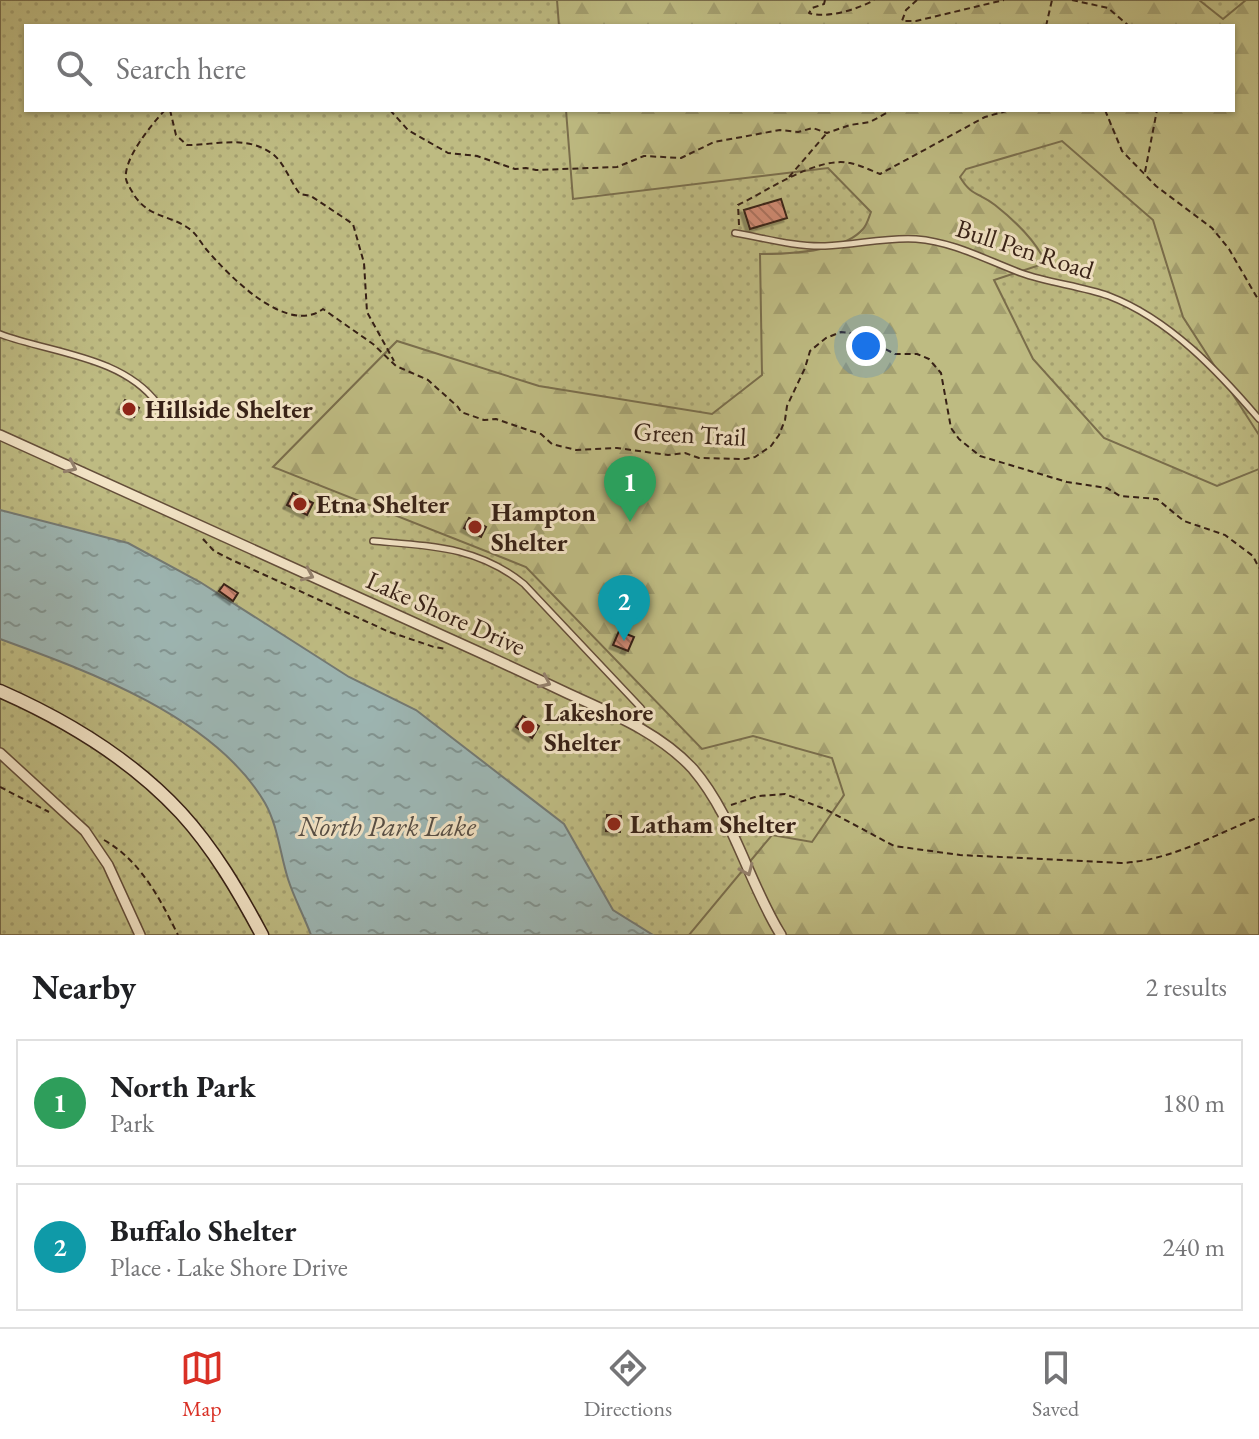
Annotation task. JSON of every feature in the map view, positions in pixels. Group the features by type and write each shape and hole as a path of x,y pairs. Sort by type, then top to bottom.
{"street":[{"name":"Lake Shore Drive","path":"0,435 638,727 666,745 694,770 719,809 759,897 781,935"},
{"path":"0,691 49,713 122,760 181,813 233,881 262,935"},
{"path":"0,753 85,831 108,865 140,935"}],"lane":[{"name":"Bull Pen Road","path":"737,233 801,245 825,246 895,239 942,243 1051,283 1106,295 1146,315 1168,331 1214,370 1259,419"},
{"path":"0,334 106,367 140,386 157,403"},
{"path":"373,541 448,548 503,567 524,584 641,708 643,717 638,727"}],"path":[{"path":"825,0 824,4 812,8 809,13 818,16 874,0"},
{"path":"917,0 906,10 902,21 916,21 1004,0"},
{"path":"1046,24 1052,0"},
{"path":"1072,0 1108,8"},
{"path":"1104,0 1108,8 1127,24"},
{"name":"Green Trail","path":"164,112 128,160 126,179 141,204 154,215 170,219 192,231 218,262 248,290 279,311 302,318 323,309 373,344 396,366 428,380 461,412 484,420 496,419 561,446 587,451 617,448 668,455 685,453 699,458 745,459 755,457 771,446 779,435 787,406 810,351 826,338 841,332 856,334 895,354 917,354 929,359 941,373 951,428 980,456 1067,482 1107,488 1120,496 1157,499 1184,521 1225,535 1253,556 1259,568"},
{"path":"170,112 176,135 187,145 251,143 276,157 300,194 311,196 353,224 364,263 367,312 396,366"},
{"path":"392,112 408,130 448,153 477,156 515,169 617,167 644,156 681,158 714,142 780,130 798,132 813,128 827,133"},
{"path":"788,178 827,133 870,122 888,112"},
{"path":"737,233 738,205 788,178 823,165 847,162 880,174 985,117 1003,112"},
{"path":"1106,112 1122,151 1156,186 1212,228 1229,249 1259,301"},
{"path":"1145,173 1156,112"},
{"path":"203,539 214,551 372,625 413,641 452,649"},
{"path":"719,809 758,796 785,794 825,809 894,846 960,855 1121,863 1145,862 1162,857 1259,817"}],"green space":[{"path":"0,0 1259,0 1259,935 0,935"},
{"path":"557,0 1199,0 1223,19 1246,0 1259,0 1259,435 1183,317 1153,220 1062,141 966,169 960,177 972,191 1016,223 1044,259 1040,265 994,280 1033,359 1104,438 1217,486 1259,469 1259,935 689,935 772,835 812,842 844,795 832,758 753,736 702,749 526,567 273,467 397,341 539,386 712,414 762,375 760,254 814,250 842,243 863,229 871,212 828,168 573,199 566,112 1235,112 1235,24 559,24"}],"water":[{"name":"North Park Lake","path":"0,510 128,543 200,582 349,677 416,710 564,824 613,910 653,935 311,935 290,886 276,831 265,803 243,773 215,746 182,722 109,682 0,639"}],"building":[{"path":"781,199 787,218 750,229 744,210"},
{"name":"Hillside Shelter","path":"125,400 139,408 134,417 120,409"},
{"name":"Etna Shelter","path":"293,493 313,503 307,515 287,505"},
{"name":"Hampton Shelter","path":"469,518 486,527 481,537 464,528"},
{"path":"224,584 238,593 233,601 219,591"},
{"path":"619,631 634,637 628,651 613,645"},
{"name":"Lakeshore Shelter","path":"523,716 539,726 532,738 516,727"},
{"name":"Latham Shelter","path":"607,815 621,816 620,832 606,831"}],"place":[{"name":"Hillside Shelter","path":"129,409"},
{"name":"Etna Shelter","path":"300,504"},
{"name":"North Park","path":"630,522"},
{"name":"Hampton Shelter","path":"475,527"},
{"name":"Buffalo Shelter","path":"624,641"},
{"name":"Lakeshore Shelter","path":"528,727"},
{"name":"Latham Shelter","path":"614,824"}]}
